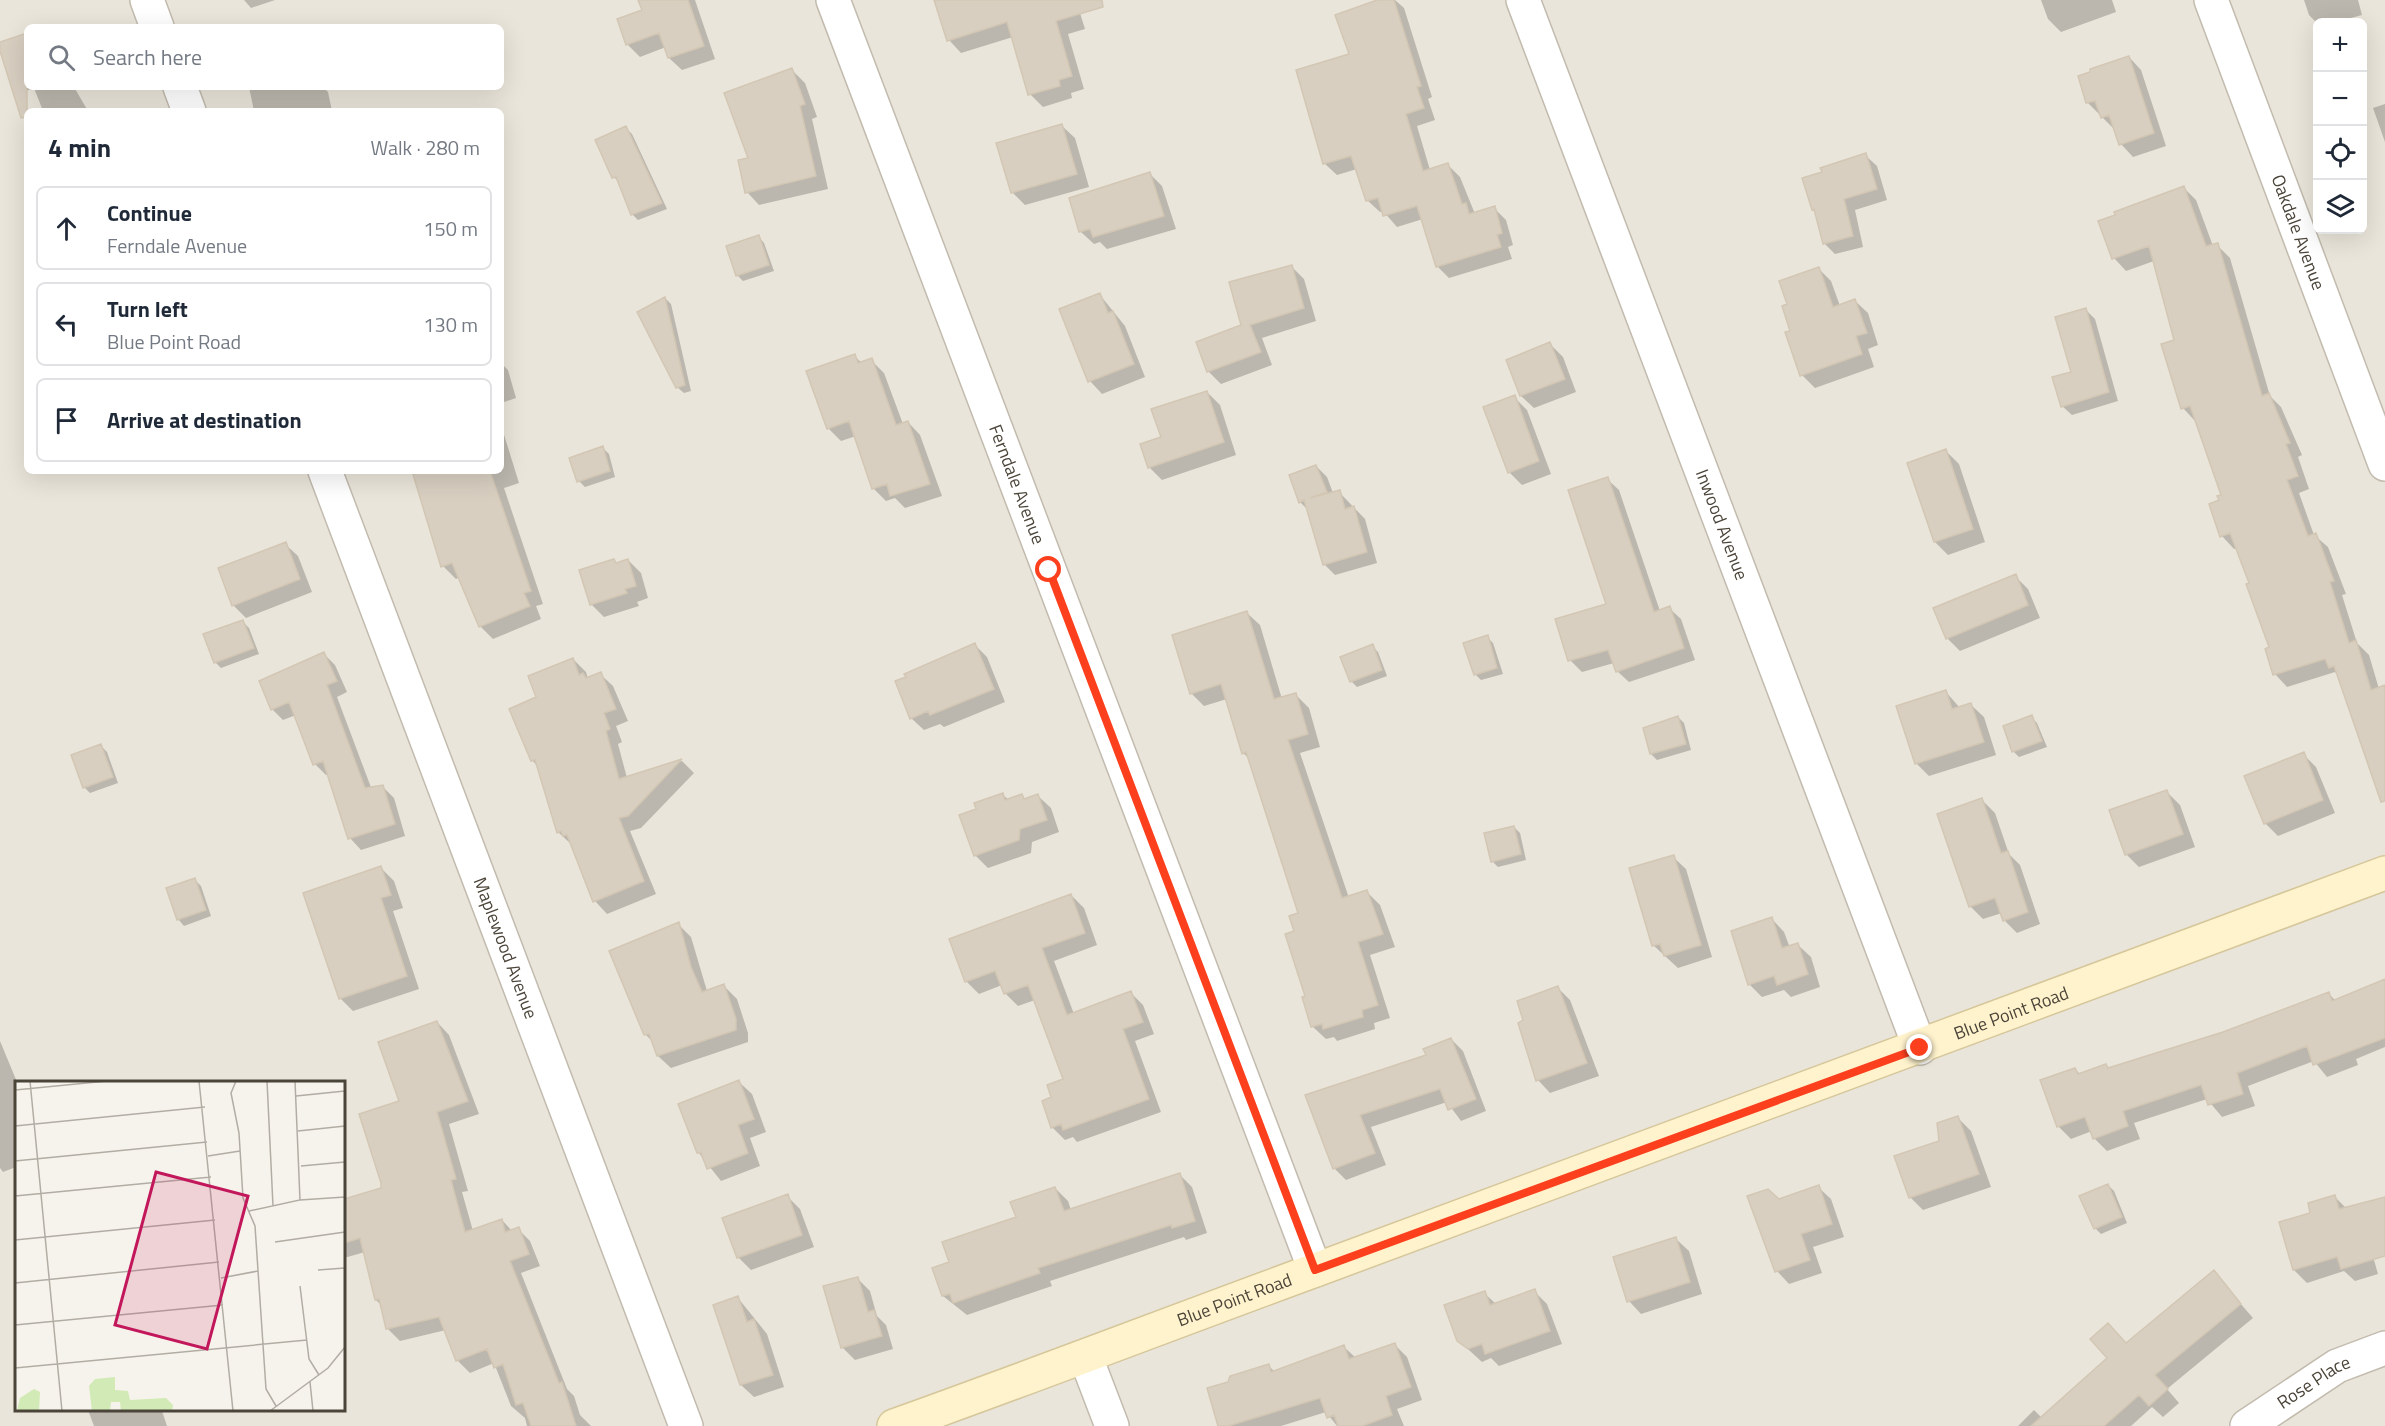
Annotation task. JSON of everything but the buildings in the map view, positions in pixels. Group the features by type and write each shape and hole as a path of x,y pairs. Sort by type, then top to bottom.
{"street":[{"path":"147,0 156,24"},
{"name":"Ferndale Avenue","path":"834,0 1315,1270"},
{"name":"Inwood Avenue","path":"1523,0 1920,1048"},
{"name":"Oakdale Avenue","path":"2211,0 2385,464"},
{"path":"181,90 188,108"},
{"name":"Maplewood Avenue","path":"326,474 686,1426"},
{"name":"Blue Point Road","path":"894,1426 1086,1358 1315,1270 1920,1048 2385,873"},
{"name":"Rose Place","path":"2247,1426 2337,1366 2385,1348"},
{"path":"1086,1358 1112,1426"}],"shaded area":[{"path":"0,0 2385,0 2385,1426 0,1426"}],"route":[{"path":"1049,570 1315,1270 1920,1048"}]}
